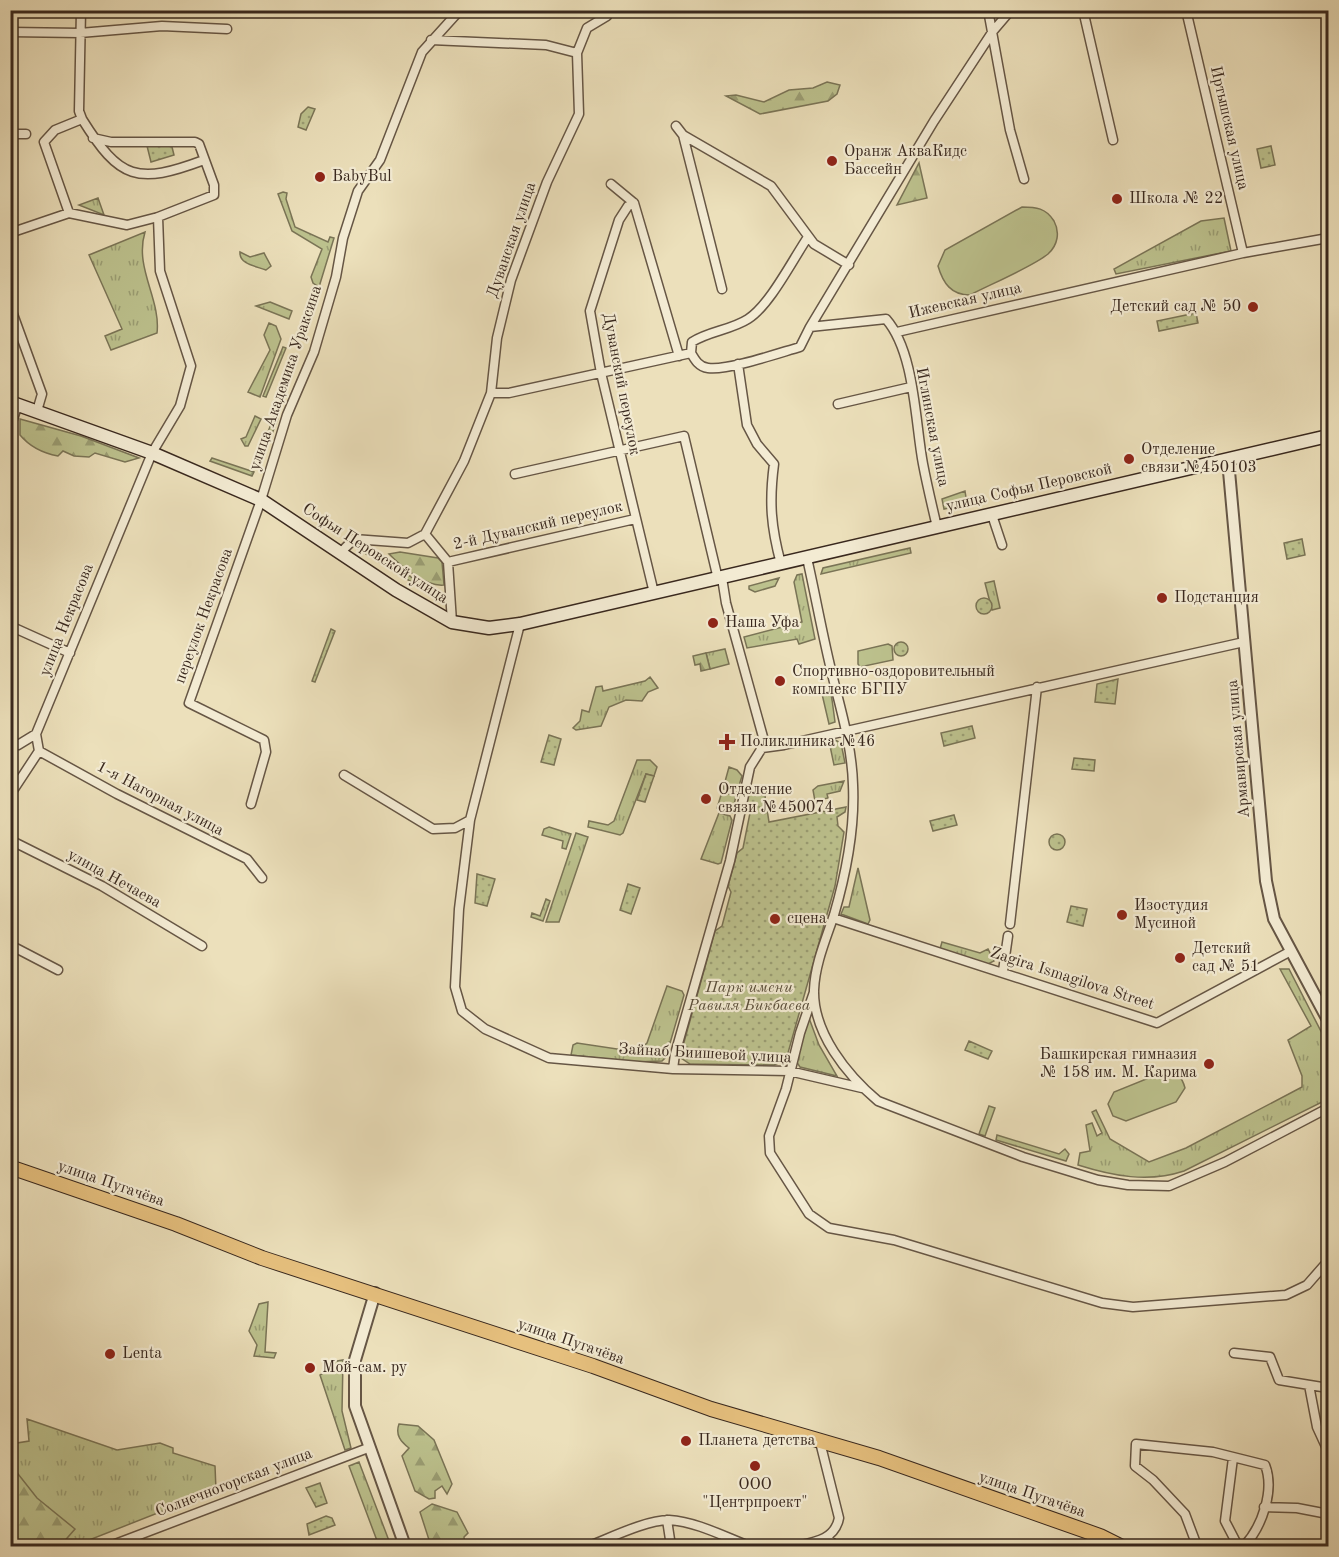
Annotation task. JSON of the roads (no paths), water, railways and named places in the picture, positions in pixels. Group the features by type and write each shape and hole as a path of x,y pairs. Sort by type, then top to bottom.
{"main road":[{"name":"Софьи Перовской улица","path":"14,403 152,453 261,500 396,590 452,622 489,628 520,624 807,558"},
{"name":"улица Софьи Перовской","path":"807,558 1329,436"},
{"name":"улица Пугачёва","path":"10,1167 176,1224 262,1258 593,1366 711,1409 879,1458 1100,1536 1120,1546"}],"street":[{"path":"81,10 79,111 101,150 118,166 135,173 164,174 204,160"},
{"name":"улица Академика Ураксина","path":"261,500 287,415 314,352 336,277 343,238 358,191 380,160 422,52 430,40 460,10"},
{"name":"Дуванская улица","path":"425,534 464,461 491,393 497,338 511,280 547,182 579,114 577,53 586,28 607,16 607,10"},
{"path":"988,10 1010,130 1024,179"},
{"path":"808,237 764,303 749,319 701,336 692,342 691,353 698,364 708,369 800,347 934,121 993,31 1011,10"},
{"path":"1083,10 1113,140"},
{"name":"Иртышская улица","path":"1186,10 1243,253"},
{"path":"10,32 80,33 162,26 226,29"},
{"path":"430,40 546,45 577,53"},
{"path":"69,213 44,142 55,130 82,119"},
{"path":"676,126 683,135 771,186 814,244 849,265"},
{"path":"10,134 26,134"},
{"path":"683,135 722,289"},
{"path":"10,233 69,213 127,225 158,218 214,195 214,185 199,144 195,142 111,142 93,138"},
{"path":"611,184 634,203 679,356"},
{"name":"Дуванский переулок","path":"634,203 628,206 619,220 590,311 601,373 654,593"},
{"name":"улица Некрасова","path":"36,734 152,453 180,406 191,366 160,271 158,218"},
{"name":"Ижевская улица","path":"810,327 886,319 897,332 1243,253 1329,238"},
{"path":"10,306 42,394 37,411"},
{"name":"Иглинская улица","path":"897,332 911,387 923,464 937,527"},
{"path":"491,393 509,393 691,353"},
{"path":"738,363 747,425 757,444 774,464 770,502 773,534 781,564"},
{"path":"838,404 911,387"},
{"path":"10,428 14,403"},
{"path":"515,474 684,436 726,603 764,737 762,748 750,767 730,861 675,1054 673,1070"},
{"name":"Армавирская улица","path":"1228,460 1266,881 1274,919 1329,1020"},
{"name":"переулок Некрасова","path":"251,804 267,747 264,740 189,703 261,500"},
{"path":"992,515 1002,546"},
{"name":"2-й Дуванский переулок","path":"425,534 448,562 635,519"},
{"path":"340,553 354,539 408,543 425,534"},
{"name":"Зайнаб Биишевой улица","path":"807,558 846,730 854,788 851,829 833,918 818,965 814,991 824,1031 840,1060 862,1088 878,1101 1023,1157 1098,1180 1128,1185 1169,1186 1225,1162 1329,1108"},
{"path":"448,562 452,622"},
{"name":"Зайнаб Биишевой улица","path":"520,624 470,820 455,954 455,987 462,1011 485,1029 549,1058 673,1070 789,1071 862,1088"},
{"path":"10,626 70,653"},
{"path":"762,748 784,746 846,730 1244,642"},
{"path":"1011,924 1037,687"},
{"path":"10,741 18,745 36,734 39,751 10,795"},
{"name":"1-я Нагорная улица","path":"39,751 117,794 247,859 262,878"},
{"path":"344,775 433,829 455,828 470,820"},
{"name":"улица Нечаева","path":"10,840 102,886 202,946"},
{"name":"Zagira Ismagilova Street","path":"833,918 1004,971 1157,1023 1291,951"},
{"path":"1004,971 1008,936"},
{"path":"10,945 58,970"},
{"path":"814,991 789,1071 786,1089 769,1136 770,1153 809,1214 830,1228 894,1240 1102,1303 1133,1306 1286,1295 1307,1285 1329,1261"},
{"path":"375,1293 358,1347 353,1379 357,1418 405,1546"},
{"path":"1233,1353 1270,1357 1279,1380 1329,1388"},
{"path":"1309,1385 1317,1427 1329,1451"},
{"path":"798,1546 827,1538 837,1527 839,1518 820,1442"},
{"path":"1197,1546 1185,1514 1153,1480 1135,1466 1136,1444 1213,1452 1265,1465 1270,1477 1264,1507 1256,1534 1244,1546"},
{"name":"Солнечногорская улица","path":"110,1546 368,1448"},
{"path":"1233,1458 1225,1521 1238,1546"},
{"path":"1264,1507 1297,1508 1329,1514"},
{"path":"667,1520 670,1546"},
{"path":"589,1546 667,1520 692,1524 749,1546"},
{"path":"827,1538 836,1546"}],"place":[{"name":"Оранж АкваКидс Бассейн","path":"832,161"},
{"name":"BabyBul","path":"320,177"},
{"name":"Школа № 22","path":"1117,199"},
{"name":"Детский сад № 50","path":"1253,307"},
{"name":"Отделение связи №450103","path":"1129,459"},
{"name":"Подстанция","path":"1162,598"},
{"name":"Наша Уфа","path":"713,623"},
{"name":"Спортивно-оздоровительный комплекс БГПУ","path":"780,681"},
{"name":"Поликлиника №46","path":"727,742"},
{"name":"Отделение связи №450074","path":"706,799"},
{"name":"Изостудия Мусиной","path":"1122,915"},
{"name":"сцена","path":"775,919"},
{"name":"Детский сад № 51","path":"1180,958"},
{"name":"Башкирская гимназия № 158 им. М. Карима","path":"1209,1064"},
{"name":"Lenta","path":"110,1354"},
{"name":"Мой-сам. ру","path":"310,1368"},
{"name":"Планета детства","path":"686,1441"},
{"name":"ООО \"Центрпроект\"","path":"755,1466"}],"park label":[{"name":"Парк имени Равиля Бикбаева","path":"749,997"}]}
